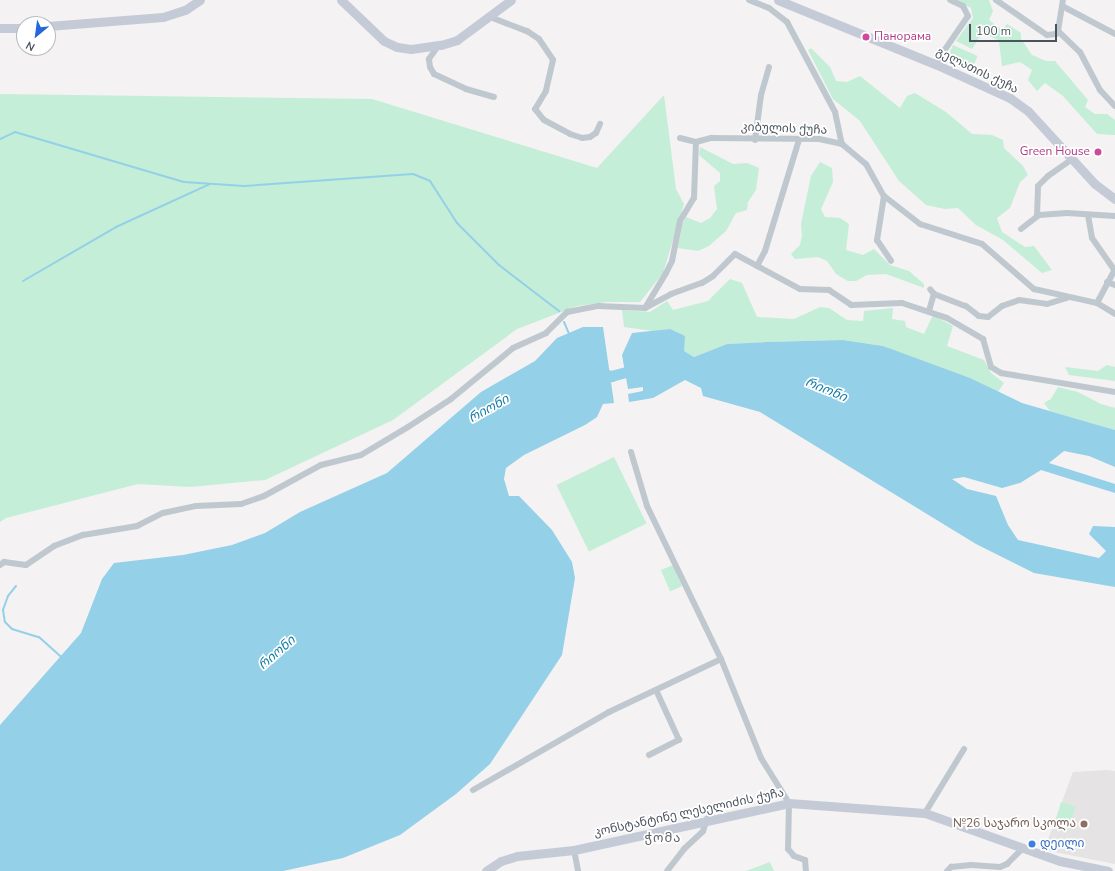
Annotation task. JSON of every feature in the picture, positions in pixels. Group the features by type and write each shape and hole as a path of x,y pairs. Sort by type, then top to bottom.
{"main road":[{"path":"56,25 163,17 185,10 200,0"},
{"path":"341,0 372,31 397,47 411,49 438,46 457,40 511,0"},
{"name":"გელათის ქუჩა","path":"778,0 935,64 1010,98 1028,111 1095,184 1115,199"},
{"path":"0,28 16,28"},
{"name":"კონსტანტინე ლესელიძის ქუჩა","path":"486,871 501,861 517,856 574,850 708,819 789,803 925,813 1083,869 1108,871"}],"street":[{"path":"749,0 769,8 787,22 835,112 842,144"},
{"path":"935,64 968,16 963,6 950,0"},
{"path":"996,0 1048,34 1056,34 1058,31 1064,7 1063,0"},
{"path":"1064,7 1115,34"},
{"path":"490,17 527,31 539,39 553,60 546,91 535,109 544,120 570,134 582,138 590,137 596,133 600,124"},
{"path":"1058,31 1080,52 1100,90 1115,106"},
{"path":"438,46 429,59 430,67 434,74 466,89 494,97"},
{"path":"755,140 761,95 769,67"},
{"path":"645,308 672,261 680,221 694,198 696,142 680,138"},
{"name":"კიბულის ქუჩა","path":"696,142 711,138 755,140 819,139 842,144 866,164 884,196 920,224 982,244 1034,289 1068,298 1097,303"},
{"path":"757,266 765,251 799,140"},
{"path":"1037,216 1038,186 1048,176 1072,159"},
{"path":"884,196 877,240 891,261"},
{"path":"1021,229 1037,216 1067,213 1115,216"},
{"path":"1088,215 1092,238 1114,269 1097,303 1115,314"},
{"path":"0,565 4,562 26,565 54,546 76,538 137,526 164,513 196,506 241,504 264,496 321,465 362,455 451,399 513,348 546,333 566,312 598,306 645,308 671,294 702,283 713,276 735,254 800,289 829,290 851,305 902,303 929,311 968,329 983,340 988,361 995,371 1115,392"},
{"path":"1107,282 1115,286"},
{"path":"929,311 932,291 966,306 979,316 988,317 1002,306 1019,300 1047,304 1068,298"},
{"path":"631,452 647,506 721,659 761,758 789,803 788,849 794,856 805,860 806,871"},
{"path":"473,790 530,755 656,690 721,659"},
{"path":"649,755 679,740 656,690"},
{"path":"925,813 964,749"},
{"path":"667,871 684,849 703,830 708,819"},
{"path":"947,871 951,867 971,865 1000,867 1007,864 1023,848"},
{"path":"574,850 578,871"}],"shaded area":[{"name":"№26 საჯარო სკოლა","path":"1115,771 1115,864 1044,850 1073,772"}],"green space":[{"path":"956,0 989,0 993,11 989,20 1002,30 1007,24 1021,33 1021,39 1032,55 1046,61 1055,61 1088,100 1085,107 1095,114 1107,114 1115,120 1115,135 1097,134 1063,96 1045,83 1037,91 1028,80 1032,70 1020,62 1002,66 999,41 983,32 972,49 956,41 973,18 971,8"},
{"path":"953,45 978,56 972,69 947,58"},
{"path":"811,48 830,67 836,81 847,82 860,76 900,108 907,96 915,93 946,112 972,134 992,135 1003,140 1004,148 1023,166 1028,175 1020,182 1010,208 997,218 1002,232 1025,247 1034,246 1052,270 1042,273 1003,240 976,225 958,208 945,209 926,205 899,181 860,121 833,99 808,50"},
{"path":"0,94 372,99 597,168 664,95 676,189 684,204 663,273 640,302 607,302 577,306 517,329 393,420 265,480 190,487 138,484 6,518 0,522"},
{"path":"700,147 733,164 747,163 759,168 756,190 748,202 747,210 736,213 726,231 709,246 698,251 678,248 682,225 686,217 701,223 710,218 717,209 714,186 720,181 720,173 699,155"},
{"path":"820,162 832,168 833,182 821,209 825,217 840,218 849,224 846,250 863,255 874,249 890,265 909,271 924,284 924,288 886,274 867,275 856,281 848,281 836,274 827,261 818,257 795,259 791,254 800,245 802,236 801,224 811,176"},
{"path":"730,279 742,283 757,317 794,319 820,307 829,308 847,320 863,321 864,311 893,308 892,319 905,321 906,327 924,334 933,315 953,326 947,346 984,360 991,373 1004,383 998,392 883,346 844,340 727,344 694,357 684,351 670,329 653,331 624,327 622,310 650,312 667,301 673,310 708,301"},
{"path":"1107,365 1115,367 1115,381 1069,375 1065,367 1098,371"},
{"path":"1058,387 1078,392 1101,404 1115,408 1115,430 1050,411 1044,403 1051,399"},
{"path":"614,457 646,524 589,552 556,485"},
{"path":"673,565 682,586 670,591 661,570"},
{"path":"1061,802 1075,806 1068,832 1054,828"},
{"path":"770,862 774,871 746,871"}],"water":[{"path":"583,327 603,327 614,403 603,404 597,417 585,425 524,455 506,468 504,479 509,496 519,496 552,530 572,562 575,578 562,655 490,764 456,794 400,835 343,858 283,871 0,871 0,725 81,633 102,579 114,563 183,555 232,545 265,533 300,512 387,473 481,392 535,361 557,338"},
{"path":"670,329 685,336 684,351 694,357 727,344 843,340 883,346 970,378 1022,403 1115,430 1115,467 1089,456 1064,451 1049,463 1115,484 1115,493 1041,470 1020,483 1002,488 964,477 952,479 967,489 996,496 1008,525 1018,540 1099,558 1106,551 1089,534 1093,526 1115,527 1115,587 1034,573 976,544 760,412 703,396 701,388 685,380 653,398 629,402 628,394 643,391 643,387 628,389 622,355 632,333"}],"waterway":[{"path":"0,139 15,132 184,182 244,186 413,174 430,181 457,223 499,265 559,311"},
{"path":"23,281 116,227 210,184"},
{"path":"564,322 569,334"},
{"name":"რიონი","path":"596,372 611,376 638,369"},
{"path":"16,586 8,596 3,610 5,622 12,629 39,637 61,657"}],"place":[{"name":"Панорама","path":"866,37"},
{"name":"Green House","path":"1098,152"},
{"name":"№26 საჯარო სკოლა","path":"1084,824"},
{"name":"დეილი","path":"1032,844"}],"district":[{"name":"ჭომა","path":"663,838"}]}
